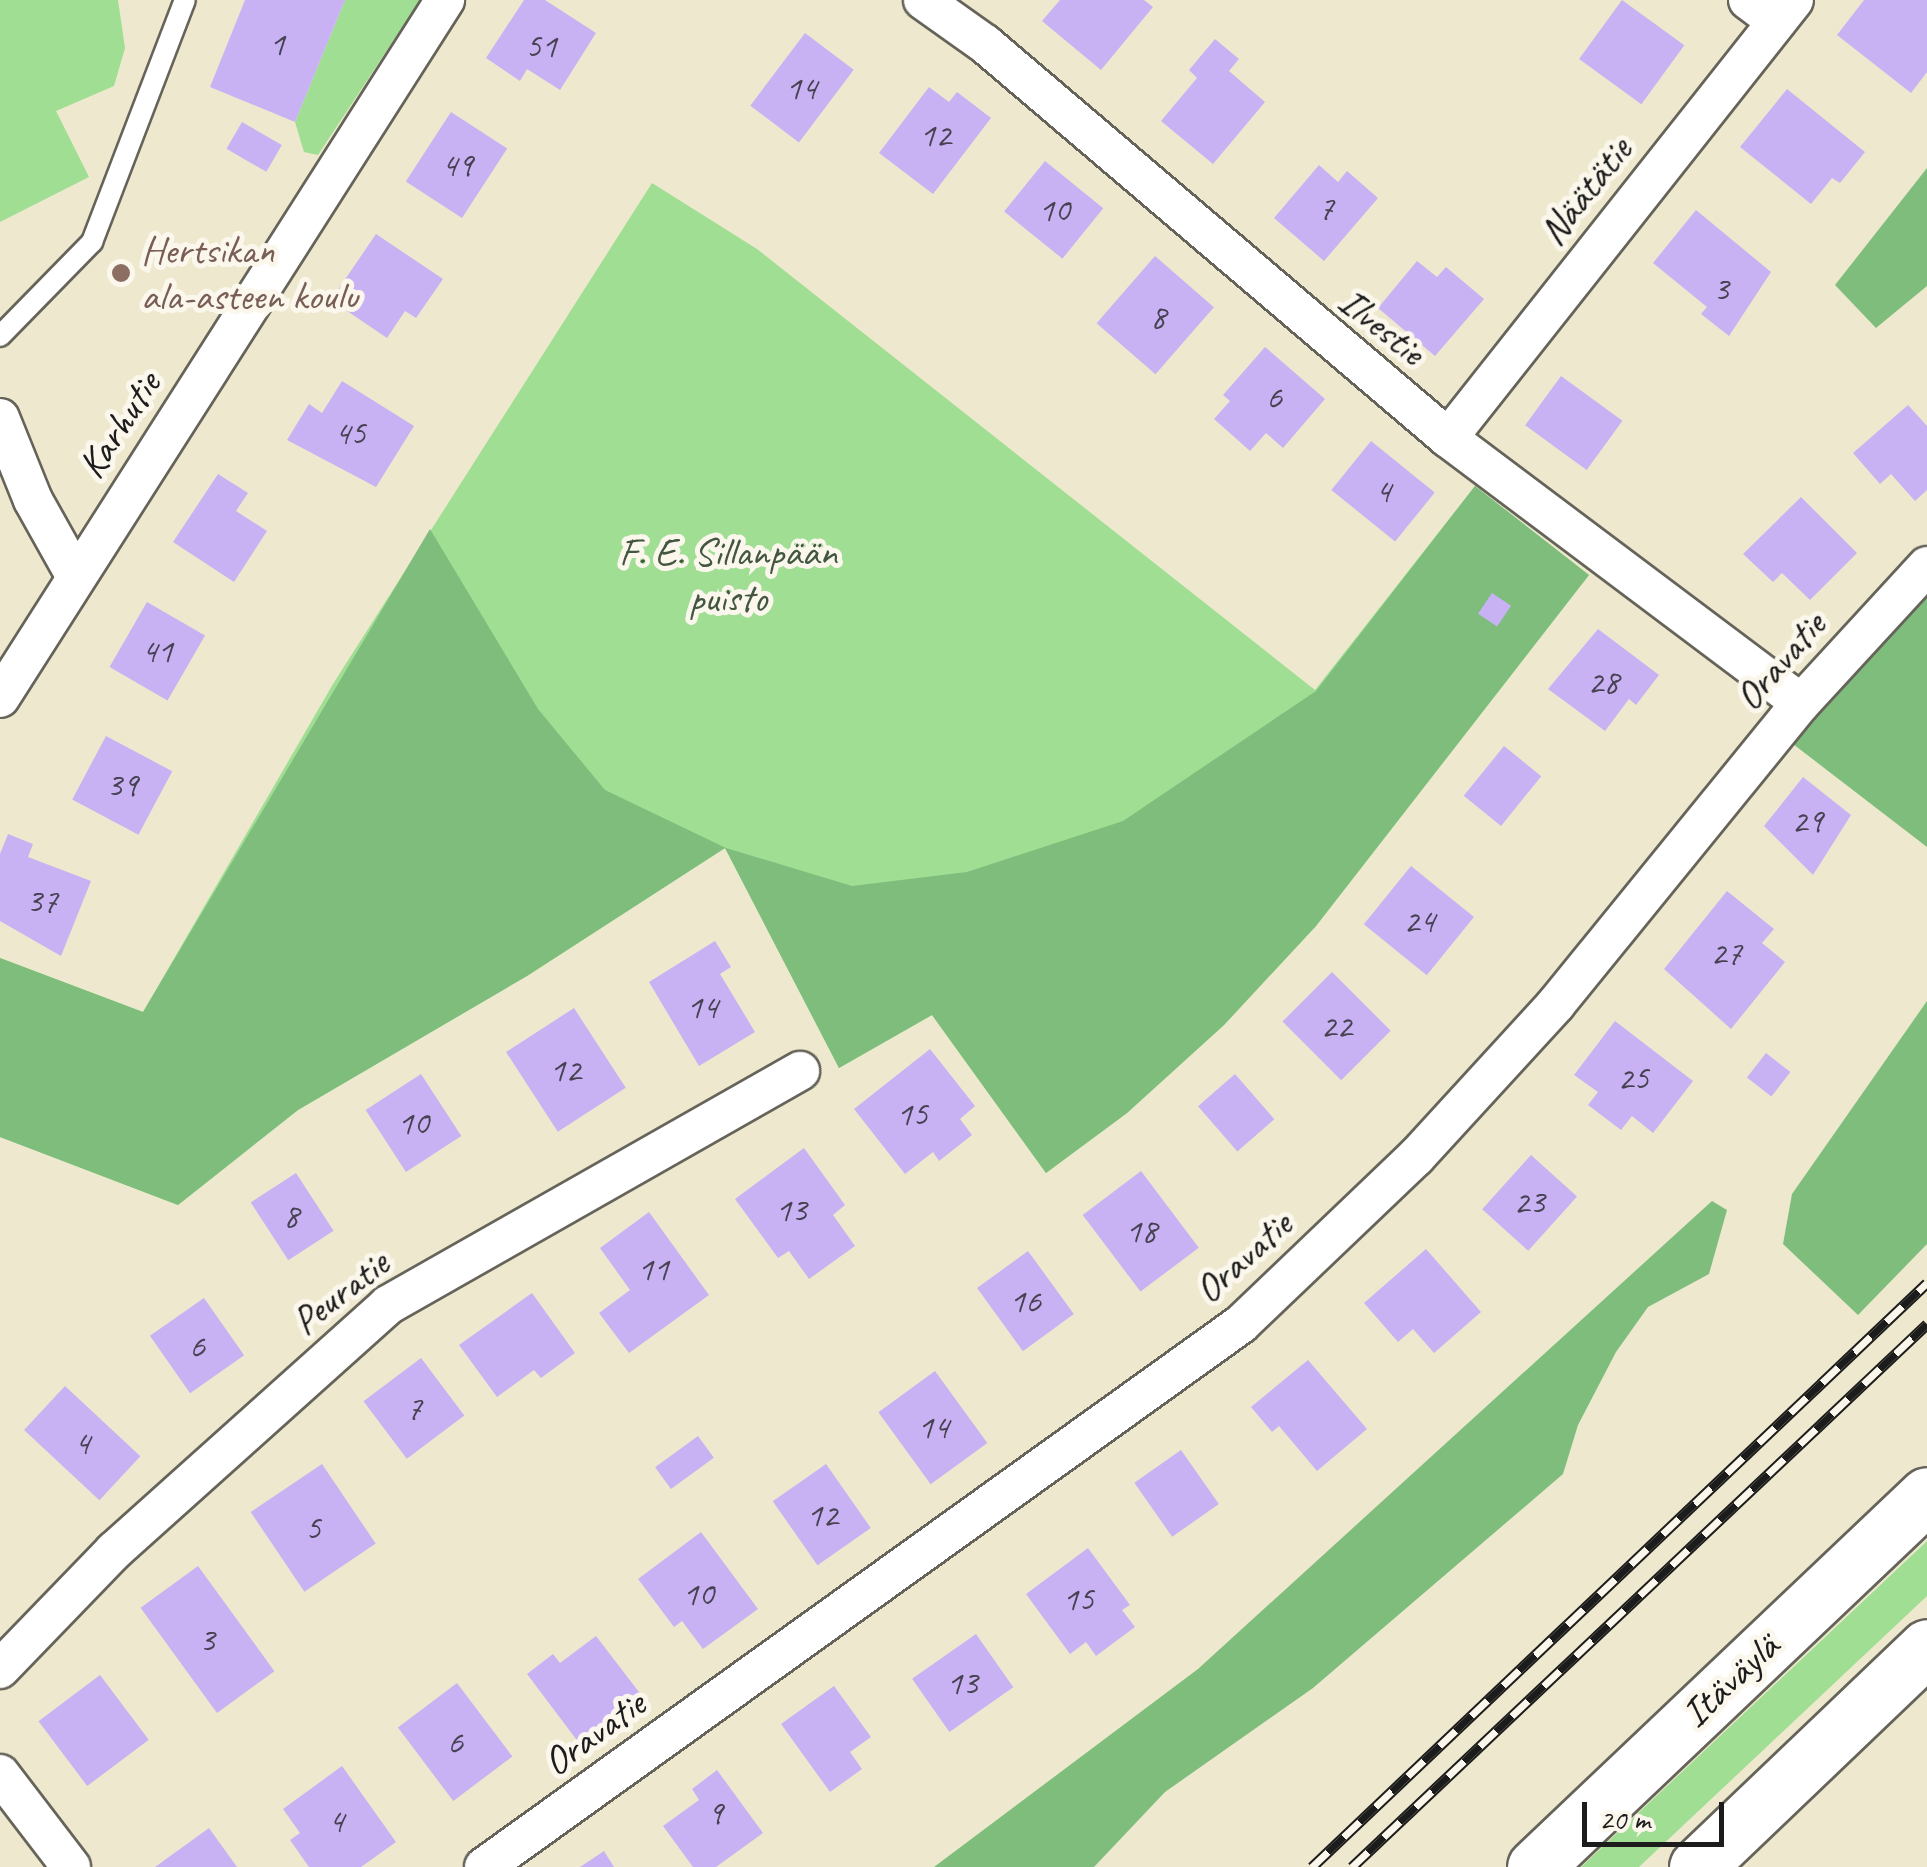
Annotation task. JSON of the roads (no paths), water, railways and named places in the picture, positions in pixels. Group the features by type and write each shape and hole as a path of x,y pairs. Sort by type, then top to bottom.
{"highway":[{"name":"Itäväylä","path":"1535,1867 1927,1495"},
{"path":"1696,1867 1927,1646"}],"street":[{"name":"Karhutie","path":"0,698 445,0"},
{"name":"Ilvestie","path":"922,0 985,44 1448,438 1801,703"},
{"name":"Näätätie","path":"1448,438 1773,8"},
{"path":"0,418 33,500 76,577"},
{"name":"Oravatie","path":"484,1867 1241,1324 1416,1157 1556,1004 1801,703 1927,566"},
{"name":"Peuratie","path":"0,1669 128,1538 388,1305 800,1071"},
{"path":"0,1774 71,1867"}],"lane":[{"path":"0,336 92,242 185,0"}],"railway":[{"path":"1312,1867 1927,1283"},
{"path":"1352,1867 1927,1324"}],"place":[{"name":"Hertsikan ala-asteen koulu","path":"121,273"}],"park label":[{"name":"F. E. Sillanpään puisto","path":"728,575"}]}
